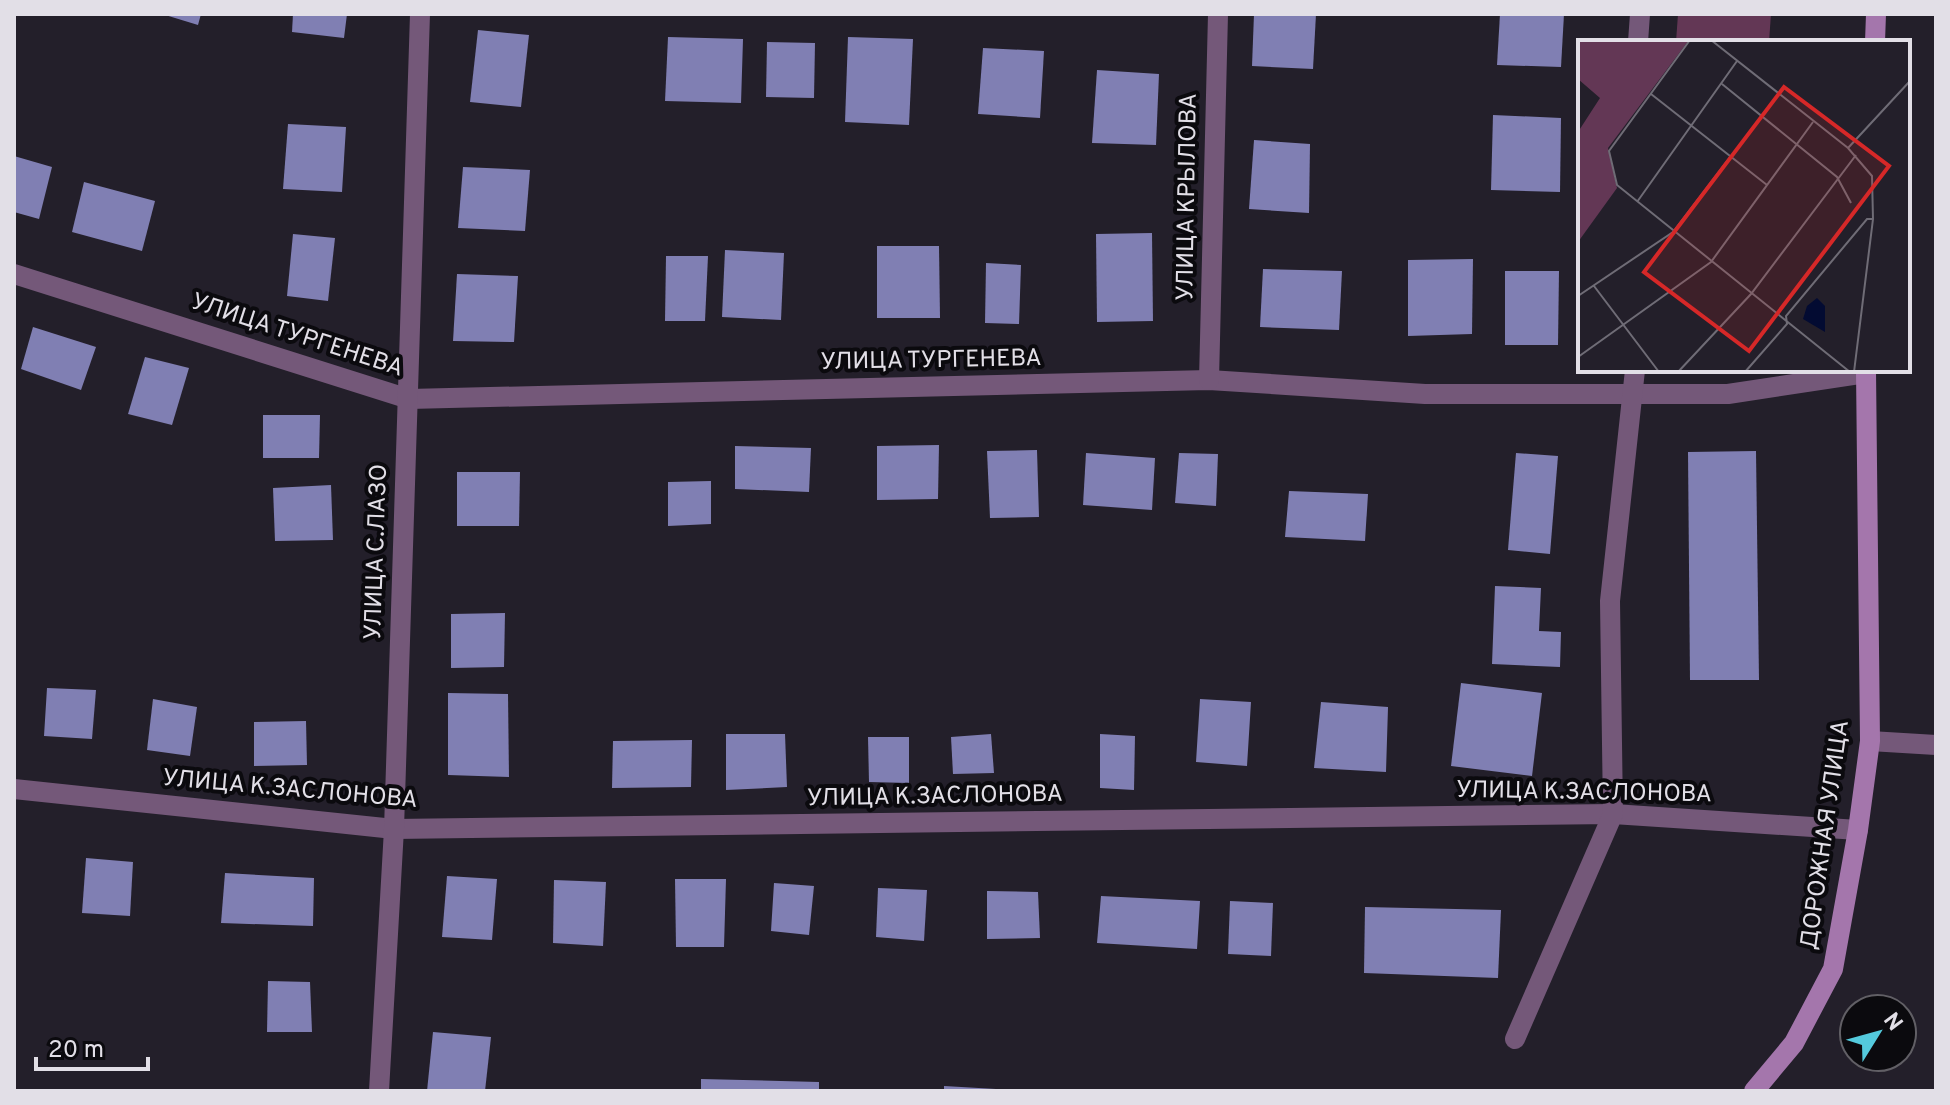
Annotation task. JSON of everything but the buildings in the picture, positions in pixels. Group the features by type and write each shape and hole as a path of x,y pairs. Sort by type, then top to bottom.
{"street":[{"name":"УЛИЦА С.ЛАЗО","path":"379,1091 394,829 420,14"},
{"name":"УЛИЦА КРЫЛОВА","path":"1209,380 1218,14"},
{"path":"1638,40 1640,14"},
{"path":"1875,40 1876,14"},
{"name":"УЛИЦА ТУРГЕНЕВА","path":"14,274 409,399 1209,380 1425,394 1728,394 1866,372"},
{"path":"1515,1039 1613,814 1610,601 1635,395 1635,372"},
{"name":"ДОРОЖНАЯ УЛИЦА","path":"1754,1091 1794,1043 1833,969 1858,830 1870,741 1866,372"},
{"path":"1870,741 1936,745"},
{"name":"УЛИЦА К.ЗАСЛОНОВА","path":"14,789 394,829 1613,814 1858,830"}],"shaded area":[{"path":"1678,14 1771,14 1769,40 1676,40"}]}
